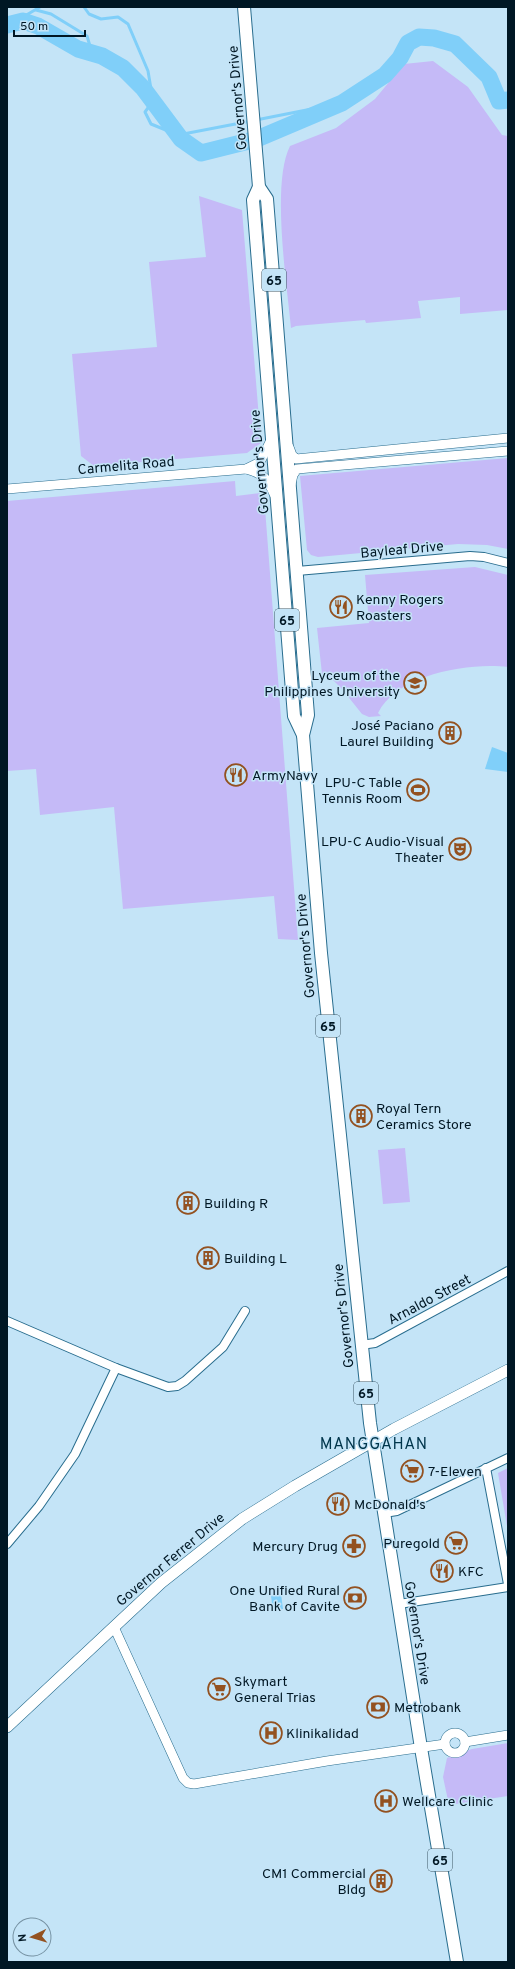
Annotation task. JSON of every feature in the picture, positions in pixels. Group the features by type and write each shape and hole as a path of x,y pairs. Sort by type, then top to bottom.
{"main road":[{"name":"Governor's Drive","path":"244,7 259,187 253,200 294,716 303,734"},
{"name":"Governor's Drive","path":"259,187 267,198 308,715 303,734 321,960 361,1344 373,1442 384,1513 421,1748 458,1962"},
{"name":"Governor Ferrer Drive","path":"7,1726 161,1583 242,1519 295,1486 394,1429 508,1370"}],"street":[{"path":"246,468 260,462 272,435"},
{"path":"287,444 292,455 296,459 508,438"},
{"path":"291,486 293,475 297,469 508,451"},
{"path":"246,468 262,473 269,483 278,503"},
{"name":"Carmelita Road","path":"7,489 246,468"},
{"name":"Bayleaf Drive","path":"297,571 470,556 484,557 508,563"},
{"name":"Arnaldo Street","path":"361,1344 375,1343 508,1271"},
{"path":"7,1321 116,1368 168,1387 177,1386 196,1373 223,1347 245,1312"},
{"path":"7,1544 39,1506 75,1454 116,1368"},
{"path":"384,1513 397,1511 508,1458"},
{"path":"486,1468 508,1584"},
{"path":"399,1604 508,1587"},
{"path":"114,1627 183,1778 188,1783 194,1784 445,1744"},
{"path":"445,1744 448,1736 453,1733 461,1735 465,1742"},
{"path":"465,1742 508,1734"},
{"path":"445,1744 450,1751 456,1752 462,1749 465,1742"}],"shaded area":[{"path":"433,61 468,87 502,135 508,136 508,310 460,314 460,297 418,301 421,318 366,323 365,320 296,326 291,328 284,261 281,209 284,163 290,146 336,128 375,99 404,64"},
{"path":"199,196 242,210 261,443 247,453 94,466 81,456 72,354 157,347 149,262 206,257"},
{"path":"508,458 508,549 487,545 458,544 318,557 311,555 307,550 300,476"},
{"path":"235,481 236,496 261,493 264,495 298,940 278,939 274,896 123,909 114,807 40,815 36,769 7,771 7,501"},
{"path":"475,567 508,575 508,667 492,666 455,669 417,680 401,689 387,700 378,713 381,716 369,717 362,714 331,678 322,674 317,628 369,623 365,575"},
{"path":"405,1148 410,1202 383,1204 378,1150"},
{"path":"508,1468 508,1532 498,1473"},
{"path":"508,1743 508,1796 449,1805 443,1777 447,1758 472,1749"}],"water":[{"path":"492,747 508,753 508,772 485,769"},
{"path":"281,1594 283,1609 273,1611 271,1596"}],"waterway":[{"path":"11,24 40,7"},
{"path":"84,7 89,14 101,19 118,17 128,24 148,71 153,101 145,112 151,124 178,135 251,121"},
{"path":"36,10 51,14 87,36 92,53"},
{"path":"7,25 23,21 38,26 78,49 102,56 123,68 143,88 181,139 201,153 257,139 342,103 385,75 400,58 408,43 419,37 434,38 455,44 489,77 499,101 508,100"},
{"path":"256,120 337,104"}],"place":[{"name":"Kenny Rogers Roasters","path":"341,607"},
{"name":"Lyceum of the Philippines University","path":"415,683"},
{"name":"José Paciano Laurel Building","path":"450,733"},
{"name":"ArmyNavy","path":"236,775"},
{"name":"LPU-C Table Tennis Room","path":"418,790"},
{"name":"LPU-C Audio-Visual Theater","path":"460,849"},
{"name":"Royal Tern Ceramics Store","path":"361,1116"},
{"name":"Building R","path":"188,1203"},
{"name":"Building L","path":"208,1258"},
{"name":"7-Eleven","path":"412,1471"},
{"name":"McDonald's","path":"338,1504"},
{"name":"Puregold","path":"456,1543"},
{"name":"Mercury Drug","path":"354,1546"},
{"name":"KFC","path":"442,1571"},
{"name":"One Unified Rural Bank of Cavite","path":"355,1598"},
{"name":"Skymart General Trias","path":"219,1689"},
{"name":"Metrobank","path":"378,1707"},
{"name":"Klinikalidad","path":"271,1733"},
{"name":"Wellcare Clinic","path":"386,1801"},
{"name":"CM1 Commercial Bldg","path":"381,1881"}],"district":[{"name":"MANGGAHAN","path":"374,1443"}]}
